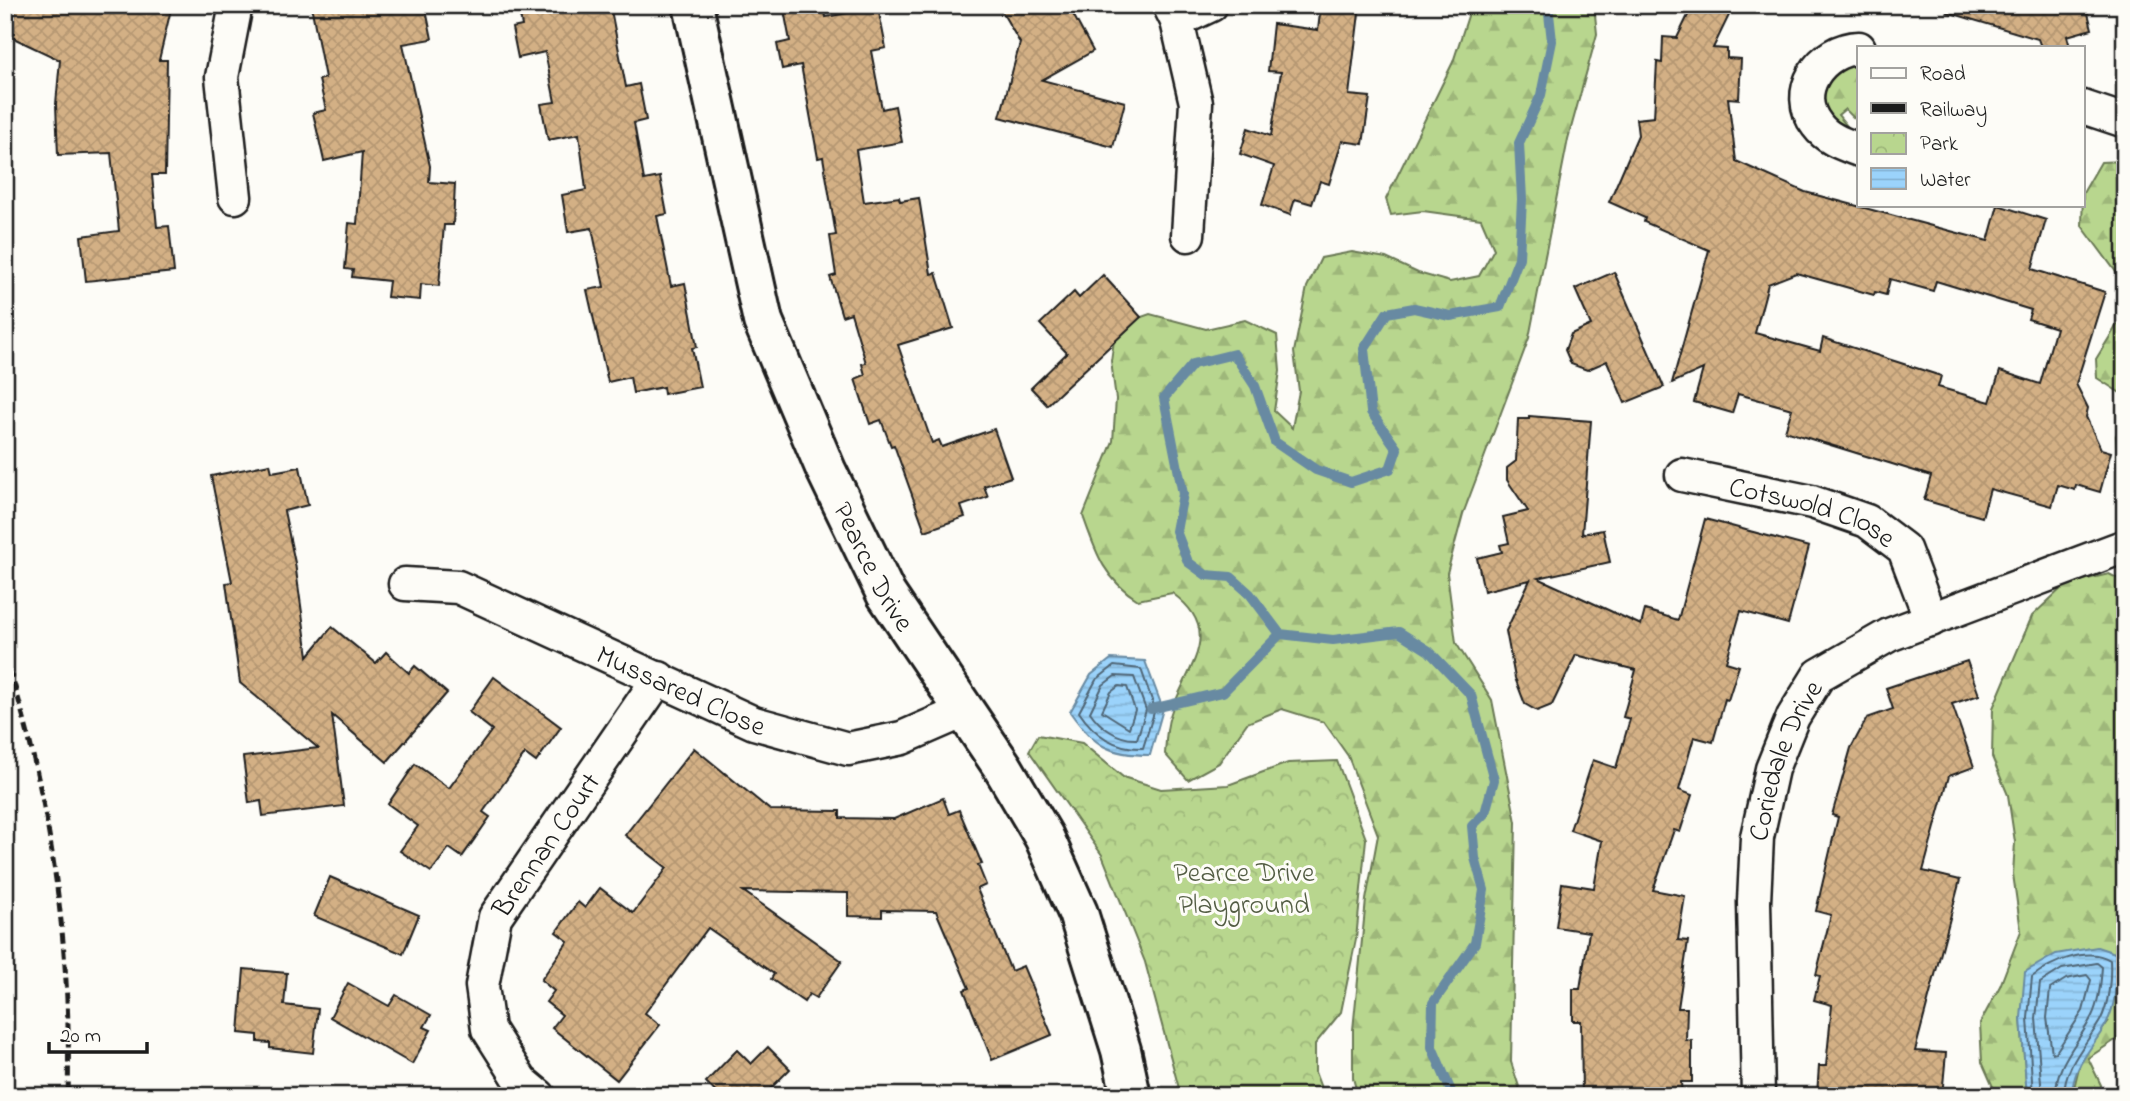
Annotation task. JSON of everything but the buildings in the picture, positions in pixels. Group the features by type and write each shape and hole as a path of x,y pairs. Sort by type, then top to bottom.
{"street":[{"path":"235,197 222,78 236,5"},
{"name":"Pearce Drive","path":"693,5 763,321 826,470 886,594 964,710 1044,837 1078,913 1121,1049 1131,1096"},
{"path":"1188,235 1196,103 1172,13 1210,5"},
{"path":"1857,49 1833,55 1820,63 1811,77 1807,93 1816,125 1835,141 1857,149"},
{"path":"2084,108 2107,122"},
{"name":"Cotswold Close","path":"1682,475 1812,502 1867,521 1905,549 1931,620"},
{"name":"Coriedale Drive","path":"1758,1096 1755,889 1757,837 1772,769 1793,717 1819,675 1858,650 2125,546"},
{"name":"Mussared Close","path":"405,584 458,587 754,723 848,749 902,738 964,710"},
{"name":"Brennan Court","path":"539,1096 521,1082 488,1029 482,986 495,917 659,678"}],"green space":[{"path":"1465,5 1594,5 1597,34 1568,139 1529,338 1463,514 1447,573 1456,643 1492,700 1516,822 1511,1062 1522,1096 1358,1096 1353,1078 1353,1030 1366,900 1378,835 1348,756 1324,722 1282,709 1247,723 1219,763 1188,780 1165,754 1170,716 1197,652 1200,637 1197,622 1189,608 1172,593 1138,600 1126,592 1103,564 1083,516 1113,441 1116,399 1111,361 1116,326 1150,314 1206,329 1245,320 1277,335 1280,371 1274,411 1292,428 1299,391 1294,352 1307,287 1321,258 1352,252 1386,258 1418,273 1450,282 1479,276 1494,249 1481,219 1423,211 1391,215 1386,199 1453,62 1468,16"},
{"path":"1857,60 1857,121 1845,109 1838,115 1855,136 1832,124 1822,106 1822,82 1828,71"},
{"path":"2122,161 2125,284 2082,226 2084,191 2101,162"},
{"path":"2125,312 2125,396 2097,378 2096,359"},
{"path":"2125,418 2125,475 2119,471 2116,436"},
{"path":"2109,574 2125,582 2125,1051 2117,1039 2088,1058 2101,1085 2100,1096 2072,1096 2081,1059 2108,1022 2021,1018 2027,1096 1997,1096 1982,1062 1980,1023 2000,986 2021,931 2013,874 2015,842 2008,795 1992,757 1993,708 2032,616 2066,584"},
{"name":"Pearce Drive Playground","path":"1038,735 1082,743 1123,777 1161,789 1228,785 1288,763 1337,761 1366,839 1356,939 1341,1012 1315,1044 1315,1072 1324,1096 1181,1096 1145,962 1102,855 1029,751"}],"water":[{"path":"1111,659 1145,661 1163,709 1150,755 1124,753 1104,746 1087,733 1070,712 1091,675"},
{"path":"2097,947 2118,954 2117,981 2110,1016 2079,1066 2072,1096 2027,1096 2021,1018 2025,972 2056,954"}],"waterway":[{"path":"1453,1096 1432,1047 1433,1003 1475,943 1484,890 1475,858 1472,826 1485,813 1494,780 1471,695 1429,651 1399,632 1333,640 1280,634 1250,594 1231,577 1206,575 1188,562 1176,531 1183,494 1164,398 1193,364 1234,354 1255,386 1275,442 1316,470 1351,482 1390,469 1397,449 1371,412 1364,349 1387,313 1414,308 1450,316 1500,307 1519,258 1522,199 1519,143 1541,95 1552,41 1548,5"},
{"path":"1151,709 1223,692 1280,634"}],"railway":[{"path":"5,654 34,762 55,872 66,984 68,1096"}]}
